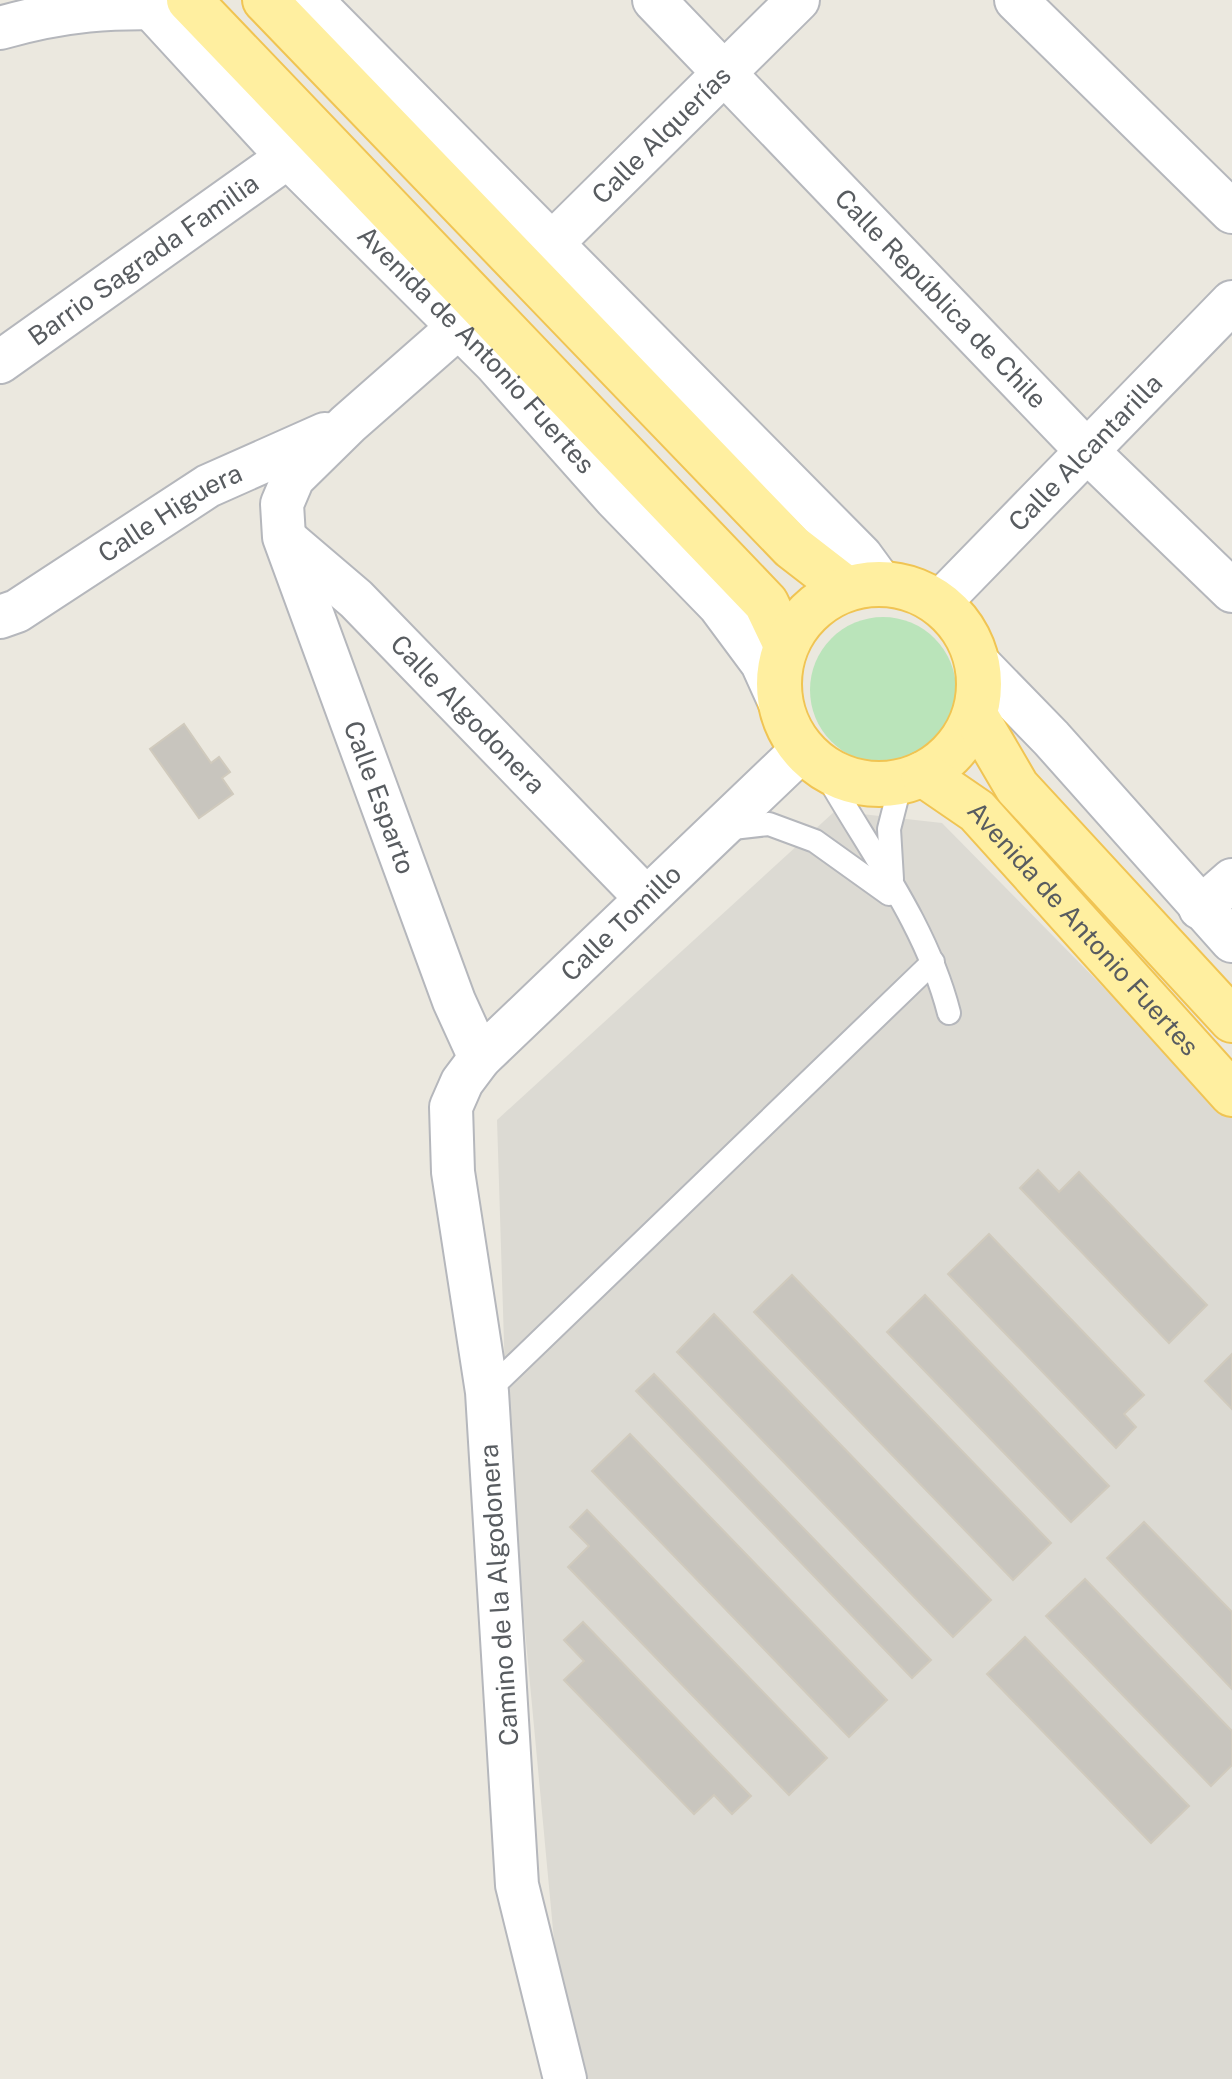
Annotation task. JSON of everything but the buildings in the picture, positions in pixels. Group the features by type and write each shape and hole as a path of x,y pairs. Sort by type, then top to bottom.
{"main road":[{"path":"265,0 538,257 792,547 862,585 911,588 939,603 957,619 970,640 977,662 979,698 975,715 955,750 912,778 854,782 813,759 790,728 781,705 779,685 786,645 809,611 862,585"},
{"name":"Avenida de Antonio Fuertes","path":"180,6 471,317 766,603 786,645"},
{"name":"Avenida de Antonio Fuertes","path":"975,715 1017,787 1232,1020"},
{"name":"Avenida de Antonio Fuertes","path":"912,778 977,811 1232,1094"}],"street":[{"name":"Calle República de Chile","path":"654,0 1085,449 1232,591"},
{"name":"Calle Alquerías","path":"538,257 798,0"},
{"path":"1016,0 1232,212"},
{"path":"332,5 538,257"},
{"path":"0,28 58,7 180,6"},
{"name":"Avenida de Antonio Fuertes","path":"180,6 288,157 471,317 495,363 615,498 719,605 762,663 781,705"},
{"name":"Barrio Sagrada Familia","path":"0,362 288,157"},
{"name":"Calle Alcantarilla","path":"939,603 1085,449 1232,302"},
{"name":"Calle Higuera","path":"284,537 282,504 293,478 348,424 471,317"},
{"name":"Calle Higuera","path":"0,617 17,611 208,486 348,424"},
{"name":"Calle Algodonera","path":"284,537 356,599 646,898"},
{"name":"Calle Esparto","path":"284,537 454,1001 480,1058"},
{"path":"977,662 1051,738 1232,941"},
{"name":"Calle Tomillo","path":"451,1107 462,1082 480,1058 646,898 719,829 813,759"},
{"path":"1200,908 1232,880"},
{"name":"Camino de la Algodonera","path":"451,1107 453,1172 487,1392 517,1885 565,2079"}],"lane":[{"path":"813,759 909,912 933,962 949,1013"},
{"path":"893,888 889,829 912,778"},
{"path":"719,829 769,824 815,841 861,871 909,912"},
{"path":"487,1392 933,962"}],"shaded area":[{"path":"835,811 942,823 1232,1118 1232,2079 567,2079 507,1438 497,1120"}],"green space":[{"path":"883,617 911,622 935,638 951,662 956,690 951,718 935,742 911,758 883,763 855,758 831,742 815,718 810,690 815,662 831,638 855,622"}]}
